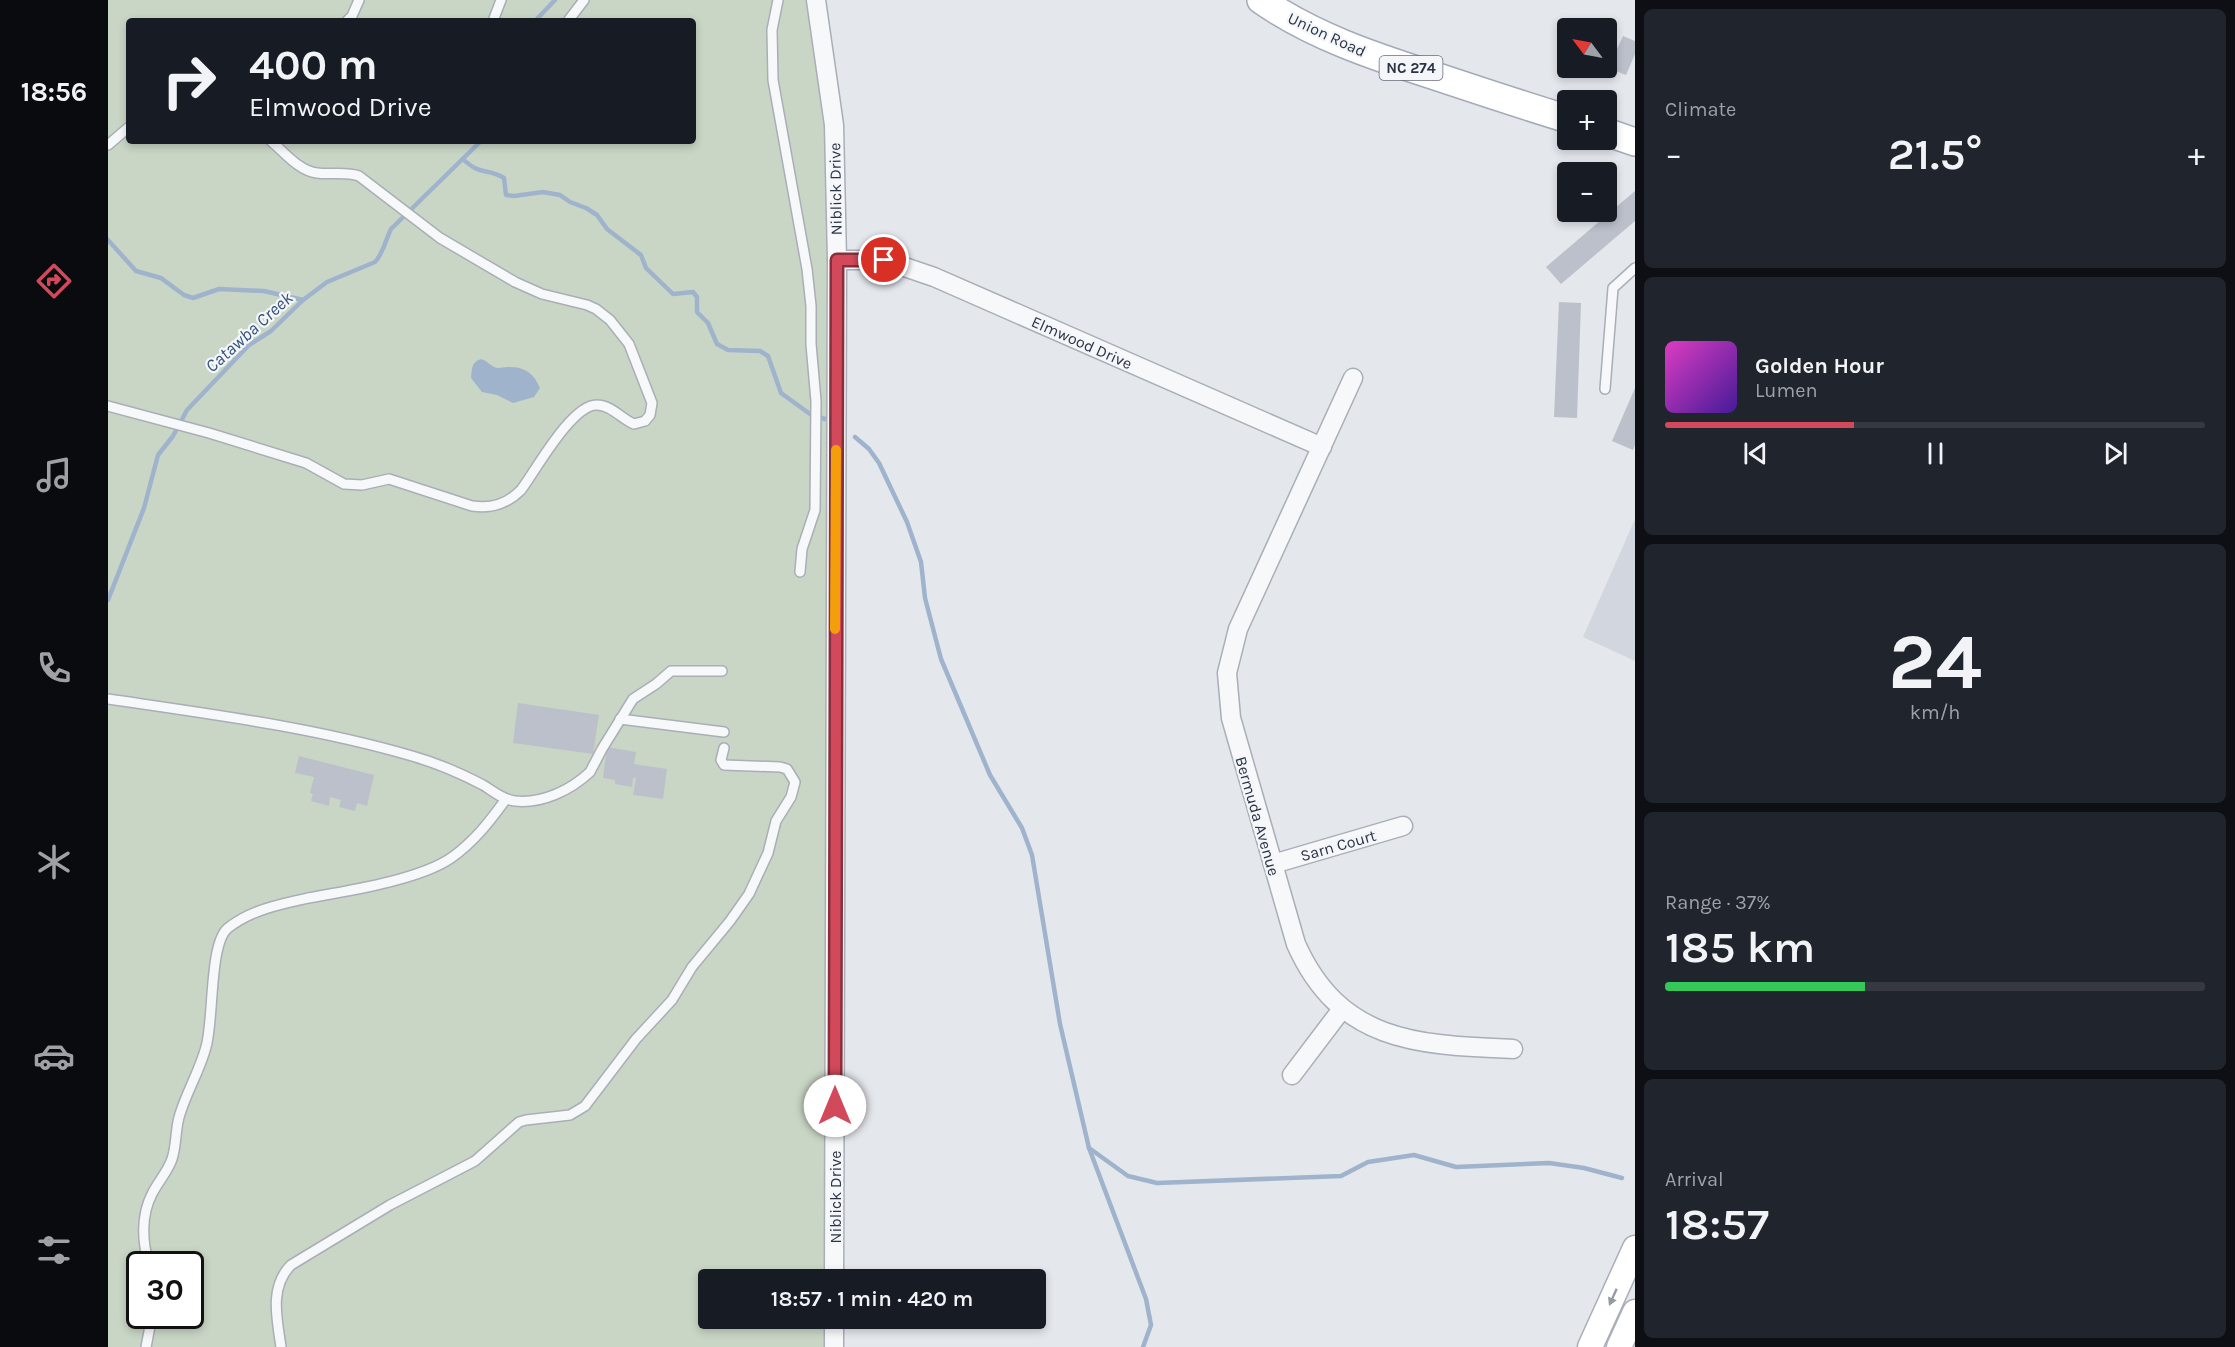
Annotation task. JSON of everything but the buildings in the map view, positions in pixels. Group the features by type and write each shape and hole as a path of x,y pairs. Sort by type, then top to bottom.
{"main road":[{"name":"Union Road","path":"1261,0 1277,11 1332,39 1374,56 1557,115"},
{"path":"1617,135 1635,141"},
{"path":"1590,1347 1635,1248"},
{"path":"1619,1347 1635,1312"}],"street":[{"name":"Niblick Drive","path":"816,0 834,125 837,260 834,1269"},
{"name":"Elmwood Drive","path":"837,260 884,260 934,277 1322,447"},
{"name":"Bermuda Avenue","path":"1353,378 1245,610 1233,645 1227,673 1231,718 1286,915 1302,957 1316,981 1342,1010 1358,1020 1397,1036 1462,1047 1514,1049"},
{"name":"Sarn Court","path":"1273,864 1402,826"},
{"path":"1292,1075 1342,1010"},
{"path":"834,1329 834,1347"}],"lane":[{"path":"350,18 359,0"},
{"path":"494,18 501,0"},
{"path":"570,18 584,0"},
{"path":"778,0 772,30 773,80 807,269 816,401 815,510 802,549 800,572"},
{"path":"108,145 126,130"},
{"path":"108,406 209,433 306,463 344,484 362,484 389,479 472,506 486,508 513,498 571,419 587,407 594,405 606,407 634,424 645,421 652,409 650,393 629,344 610,320 596,309 530,290 440,238 386,195 352,174 309,171 273,144"},
{"path":"1605,389 1613,288 1635,268"},
{"path":"108,699 297,727 376,746 432,762 514,801 537,799 556,794 581,781 590,772 633,699 671,671 722,671"},
{"path":"620,719 724,732"},
{"path":"281,1347 276,1293 281,1276 291,1265 390,1205 475,1161 519,1122 570,1114 585,1106 636,1039 672,1000 700,956 740,909 768,853 776,821 790,797 795,782 787,770 780,768 724,765 721,760 724,748"},
{"path":"147,1251 144,1220 147,1206 171,1162 182,1105 197,1075 207,1044 217,948 223,932 243,918 276,904 378,884 437,867 472,842 506,799"},
{"path":"146,1347 149,1329"}],"shaded area":[{"path":"1635,519 1635,661 1583,637"}],"green space":[{"path":"108,0 812,0 829,125 828,1269 698,1269 698,1329 828,1329 828,1347 108,1347"}],"water":[{"path":"481,359 498,368 523,369 535,378 540,388 534,397 513,403 497,395 482,392 471,378 474,364"}],"waterway":[{"name":"Catawba Creek","path":"538,18 555,0"},
{"name":"Catawba Creek","path":"108,600 144,508 158,455 173,436 187,410 249,345 271,331 303,300 327,282 375,262 391,229 478,144"},
{"path":"463,159 474,168 504,178 506,195 543,192 560,195 597,215 607,229 641,255 646,268 673,294 693,292 697,297 697,312 708,323 717,344 728,350 760,351 768,356 781,393 810,414 825,419"},
{"path":"108,240 136,271 161,278 184,295 193,298 219,289 264,291 303,300"},
{"path":"855,437 869,449 879,463 907,522 921,562 925,598 941,659 990,775 1022,828 1032,855 1060,1024 1089,1148 1146,1299 1151,1325 1143,1347"},
{"path":"1089,1148 1128,1176 1157,1183 1341,1176 1368,1162 1414,1155 1456,1167 1549,1163 1584,1168 1622,1178"}],"slow traffic":[{"path":"835,629 836,450"}],"route":[{"path":"835,1106 837,260 884,260"}]}
